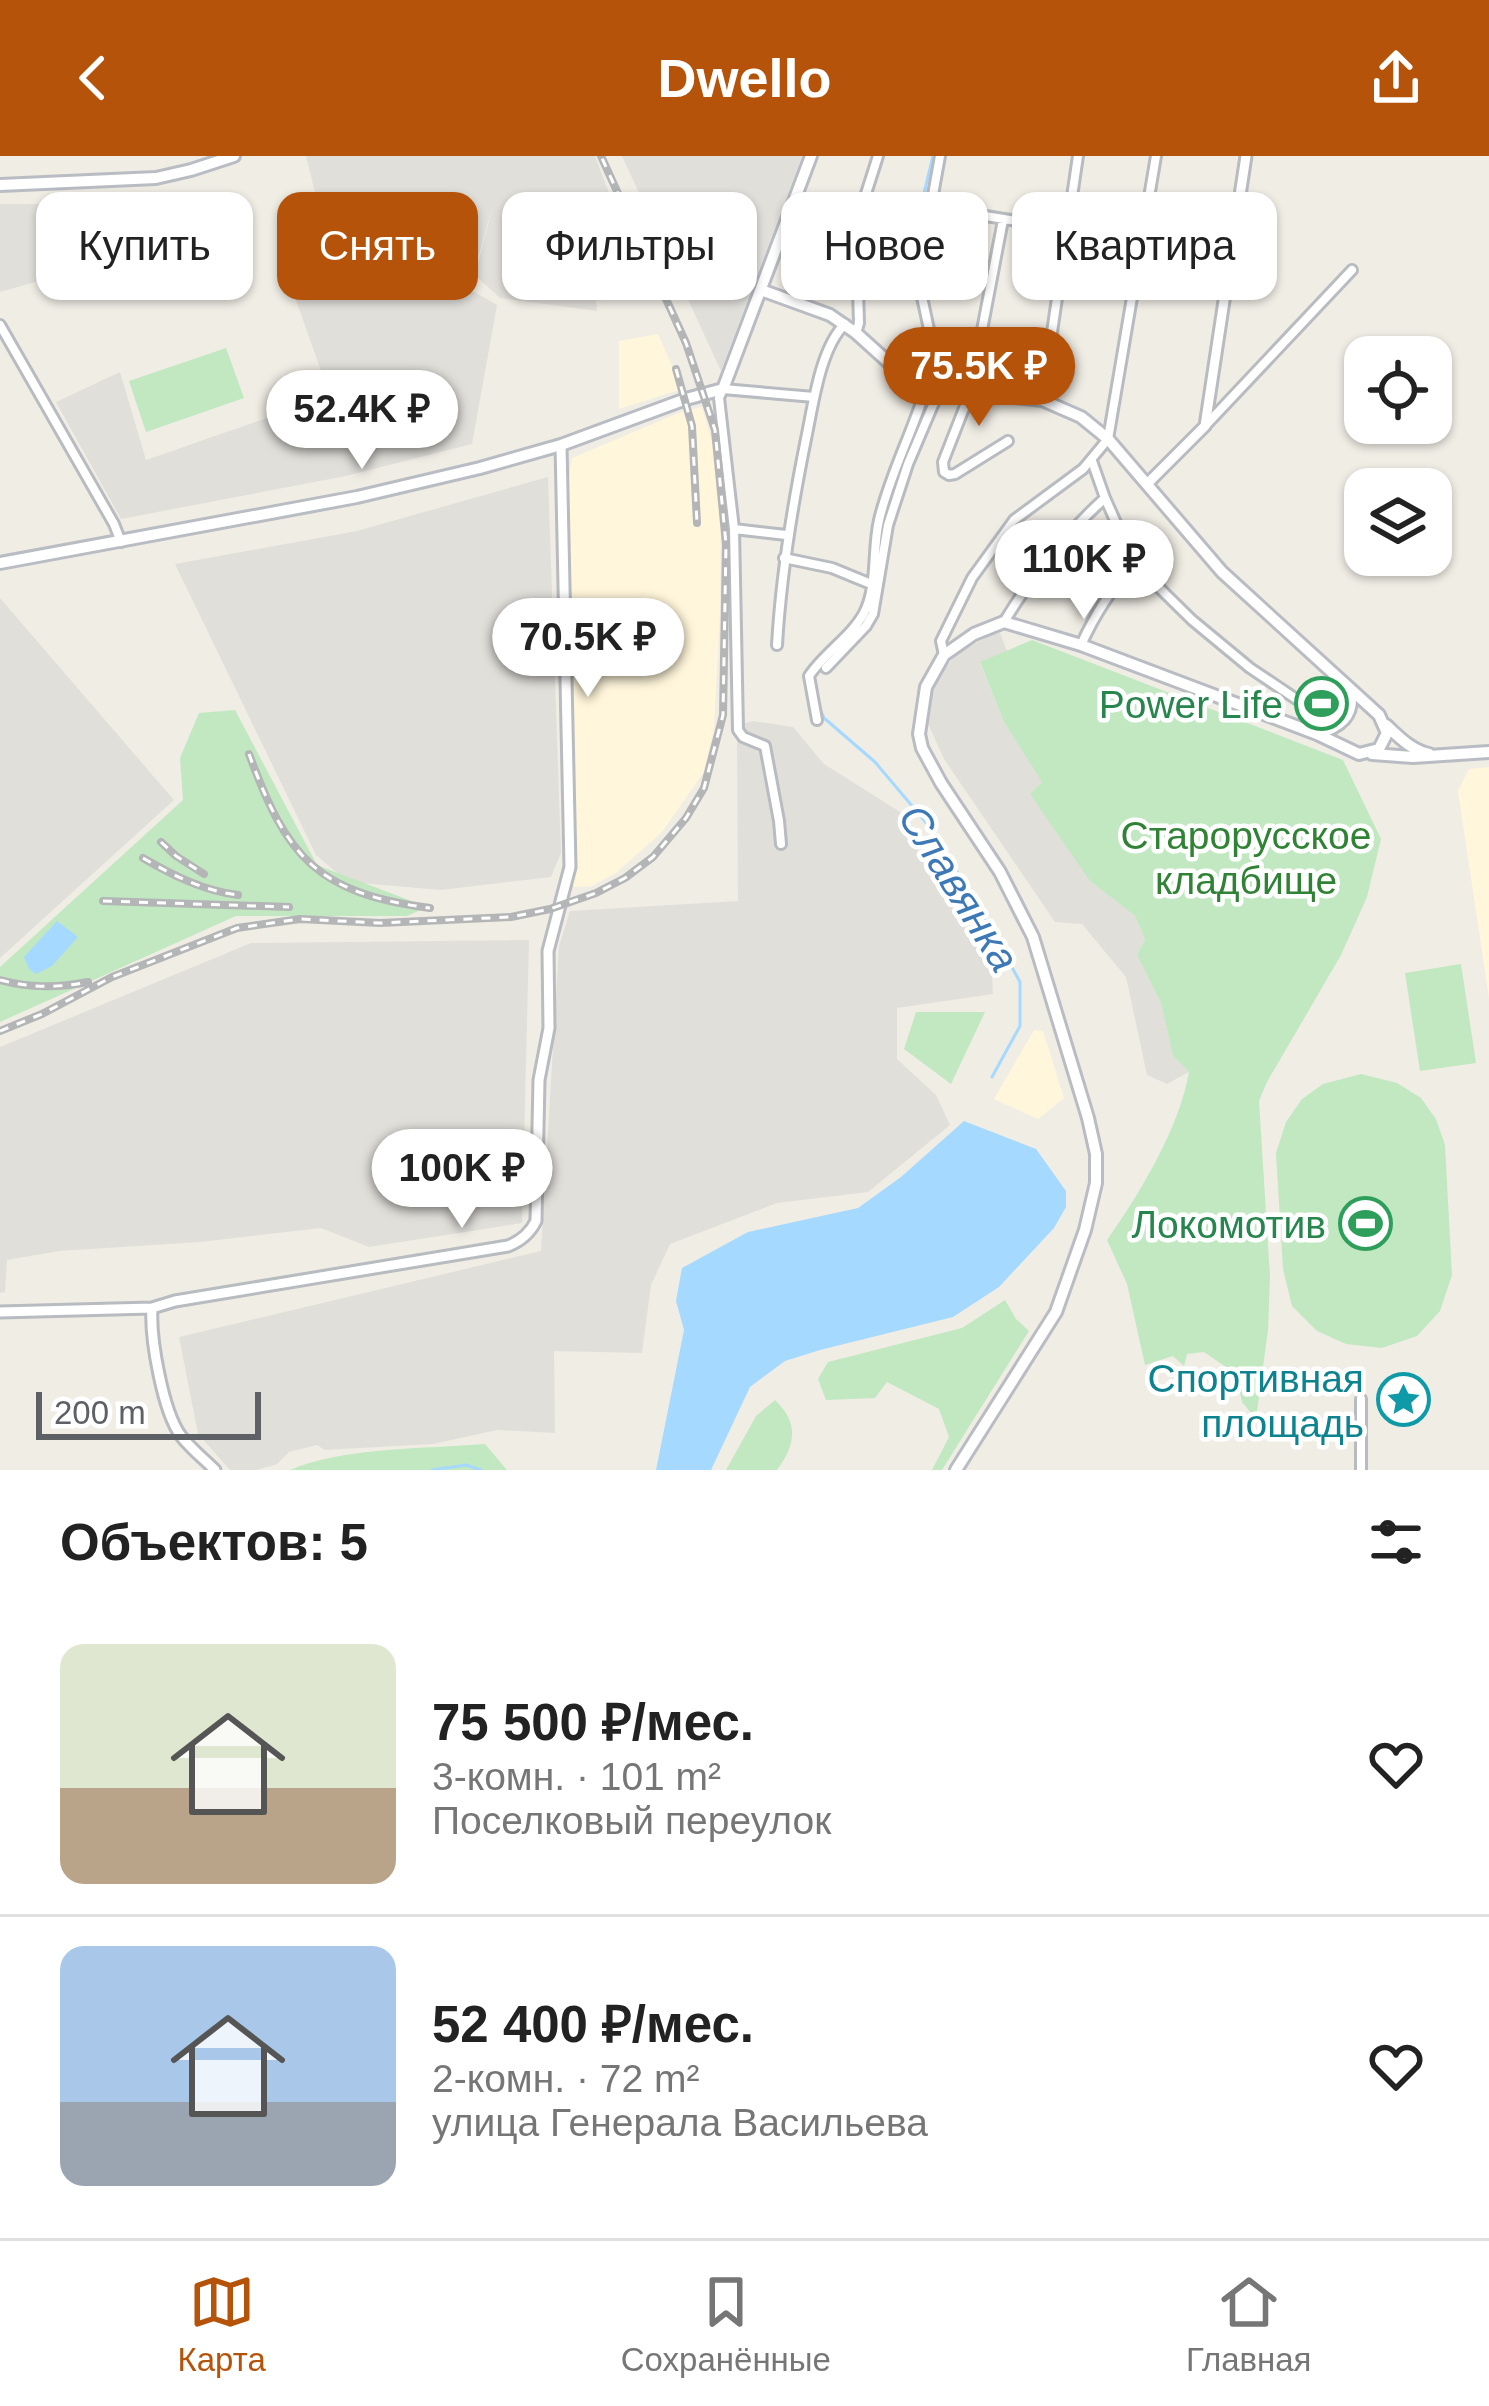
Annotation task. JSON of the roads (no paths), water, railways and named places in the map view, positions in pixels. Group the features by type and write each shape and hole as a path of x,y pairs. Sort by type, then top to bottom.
{"main road":[{"path":"0,185 135,180 172,175 234,156"},
{"path":"0,563 357,497 480,468 723,389 811,156"},
{"path":"761,290 830,315 907,379 933,389 1042,400 1069,410 1108,439 1222,572 1406,744 1432,755"},
{"path":"956,1470 1057,1312 1096,1183 1096,1154 1033,938 1000,872 922,748 919,723 926,687 944,655 974,634 1004,622 1081,645 1359,754 1412,758 1489,752"},
{"path":"1348,747 1342,733 1352,700 1350,690"},
{"path":"1317,734 1335,728 1359,709 1373,711"},
{"path":"1369,754 1384,744 1386,725"}],"street":[{"path":"856,333 856,225 878,156"},
{"path":"932,192 940,156"},
{"path":"1073,192 1078,156"},
{"path":"944,655 940,641 972,578 1014,520 1092,460 1108,439 1156,156"},
{"path":"1205,426 1243,156"},
{"path":"988,217 1012,221"},
{"path":"1003,220 970,393 943,462 944,472 955,474 1008,441"},
{"path":"1148,484 1352,270"},
{"path":"826,668 873,614 888,525 933,389 934,353 922,300"},
{"path":"1042,400 1057,300"},
{"path":"777,645 786,536 814,397 832,338 844,324"},
{"path":"0,325 121,542"},
{"path":"781,844 765,746 738,730 734,529 719,398 723,389 814,397"},
{"path":"817,720 809,676 862,618 884,503 933,389"},
{"path":"0,1312 152,1308 175,1300 508,1246 525,1236 536,1221 539,1080 549,1028 548,951 570,867 561,445"},
{"path":"1092,460 1134,563 1250,668 1314,711"},
{"path":"1004,622 1074,526 1105,498"},
{"path":"734,529 786,536"},
{"path":"784,558 832,568 871,584"},
{"path":"1081,645 1103,602 1134,563"},
{"path":"152,1308 155,1354 173,1423 215,1470"},
{"path":"1361,1399 1361,1470"}],"water":[{"path":"57,921 78,937 52,966 36,974 24,957"},
{"path":"964,1121 1036,1149 1066,1191 1066,1207 1054,1228 999,1287 953,1317 785,1361 750,1387 711,1470 656,1470 684,1330 676,1301 682,1268 748,1232 858,1208"}],"waterway":[{"name":"Славянка","path":"925,328 911,280 919,214 933,156"},
{"name":"Славянка","path":"932,383 934,367"},
{"name":"Славянка","path":"880,550 893,490 930,394"},
{"name":"Славянка","path":"814,684 821,666"},
{"name":"Славянка","path":"818,705 824,718 875,762 929,826 1020,982 1020,1026 992,1077"},
{"name":"Славянка","path":"432,1470 466,1465 481,1470"}],"railway":[{"path":"0,1031 112,977 237,928 300,919 380,923 511,917 550,909 625,878 653,857 686,818 704,788 723,715 726,544 715,430 686,343 601,156"},
{"path":"676,369 692,426 697,523"},
{"path":"249,754 277,820 311,864 359,892 430,908"},
{"path":"161,842 204,874"},
{"path":"143,858 189,881 238,895"},
{"path":"103,901 289,907"},
{"path":"0,980 44,986 88,982"}],"place":[{"name":"Power Life","path":"1322,704"},
{"name":"Локомотив","path":"1365,1224"},
{"name":"Спортивная площадь","path":"1403,1400"}],"park label":[{"name":"Старорусское кладбище","path":"1246,858"}]}
